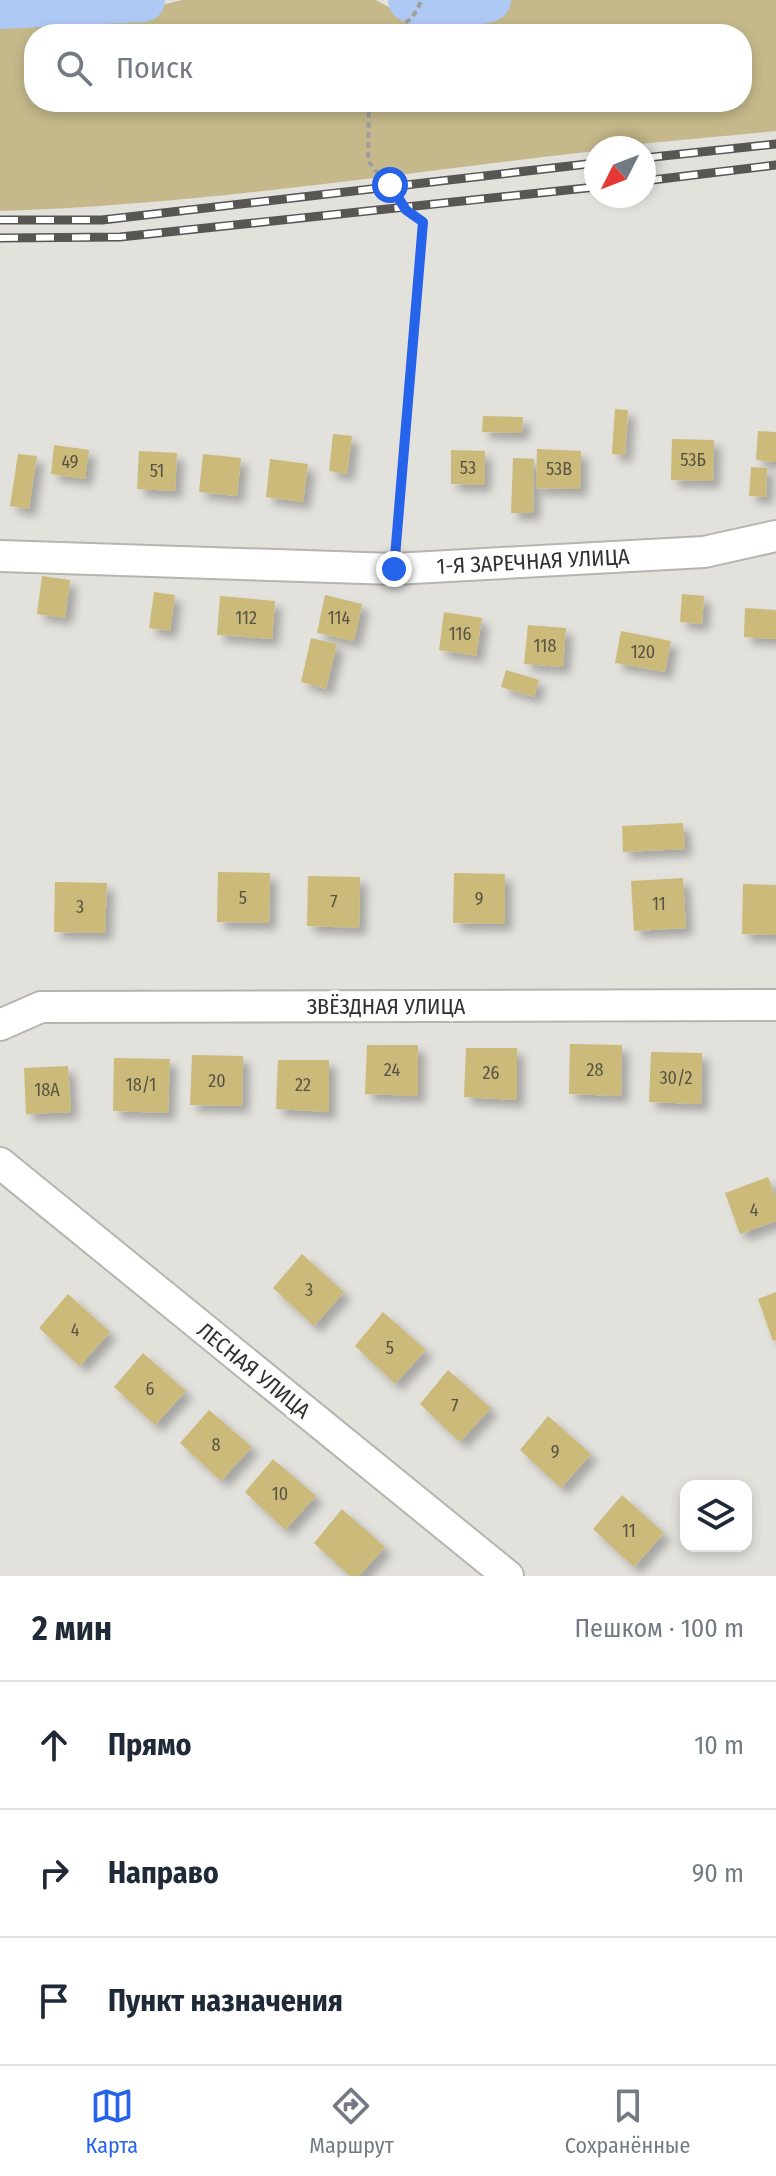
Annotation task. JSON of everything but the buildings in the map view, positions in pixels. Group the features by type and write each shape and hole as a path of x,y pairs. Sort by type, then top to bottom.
{"street":[{"name":"1-Я ЗАРЕЧНАЯ УЛИЦА","path":"0,556 394,569 704,552 776,536"},
{"name":"ЗВЁЗДНАЯ УЛИЦА","path":"0,1025 41,1007 776,1005"},
{"name":"ЛЕСНАЯ УЛИЦА","path":"0,1163 508,1576"}],"path":[{"path":"403,24 412,18 422,0"},
{"path":"369,112 368,161 406,210 423,222 394,569"}],"shaded area":[{"path":"182,0 376,0 398,12 446,21 492,7 496,0 776,0 776,131 656,142 656,136 584,136 584,152 224,195 0,211 0,20 130,13"}],"waterway":[{"path":"0,7 143,0"},
{"path":"410,0 435,12 489,0"}],"railway":[{"path":"656,157 776,144"},
{"path":"0,220 102,220 584,164"},
{"path":"656,180 776,165"},
{"path":"0,238 120,237 584,188"}],"route":[{"path":"390,185 406,210 423,222 394,569"}]}
